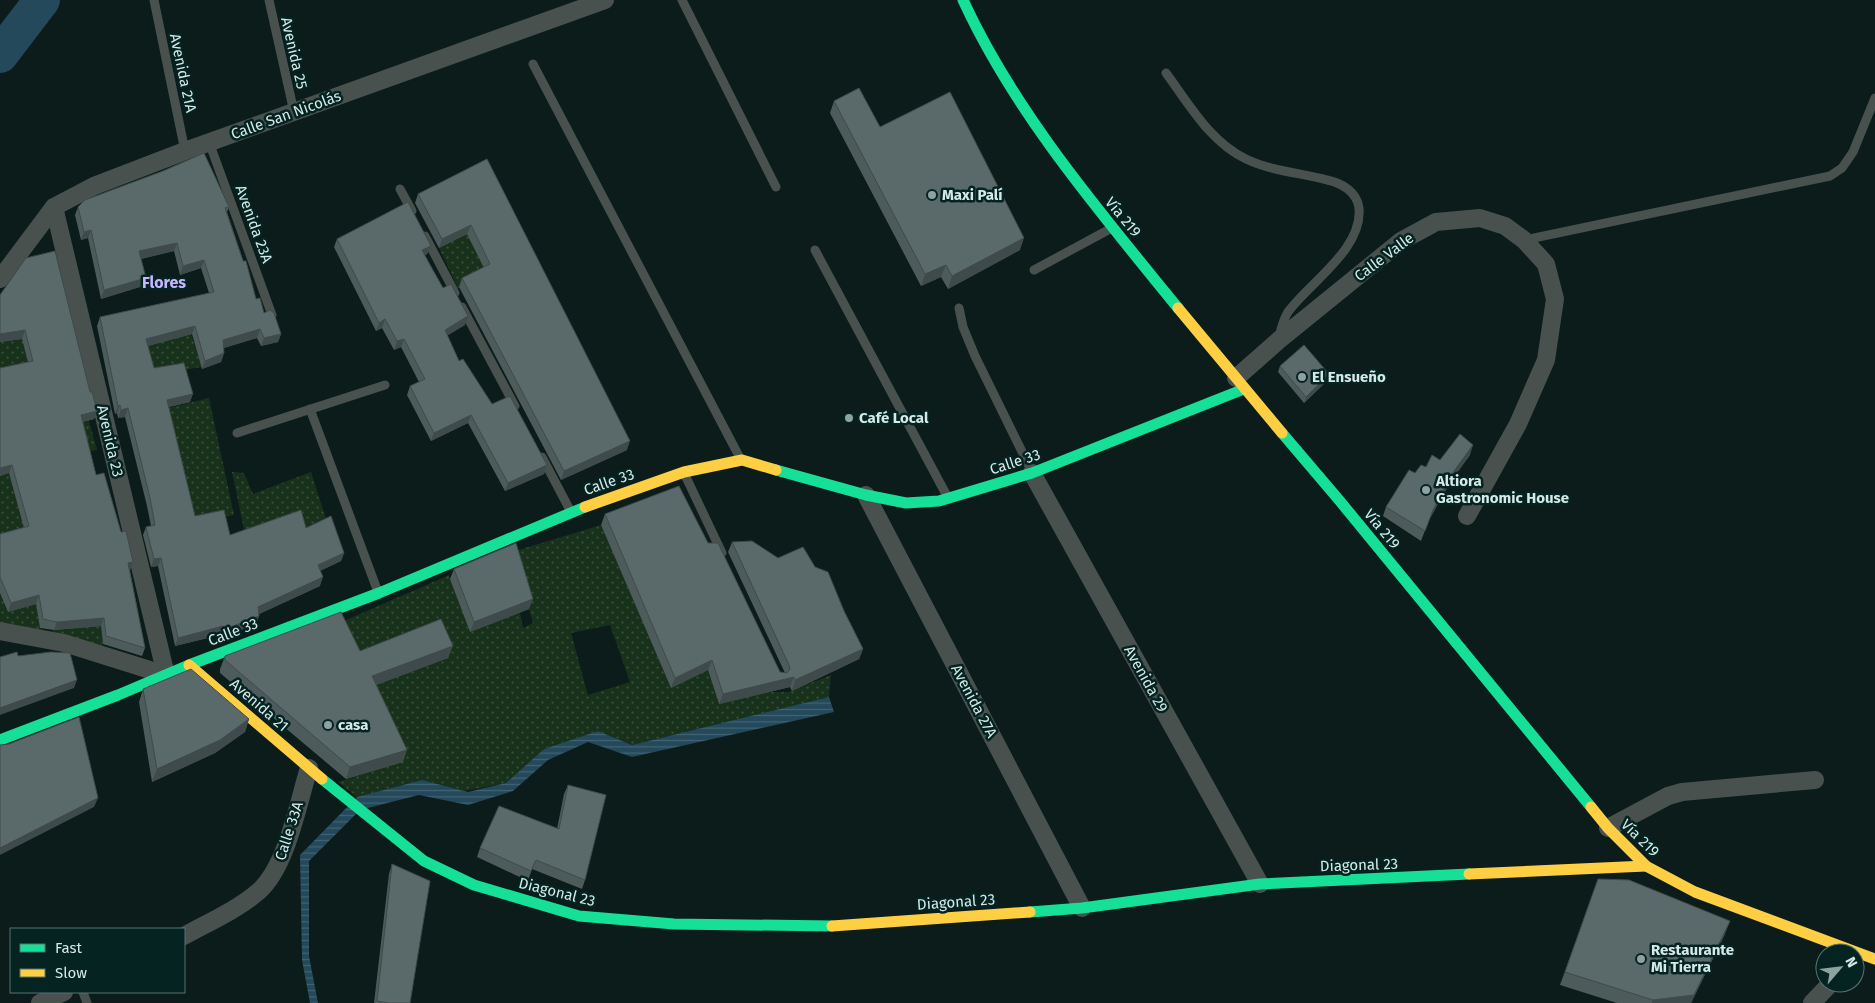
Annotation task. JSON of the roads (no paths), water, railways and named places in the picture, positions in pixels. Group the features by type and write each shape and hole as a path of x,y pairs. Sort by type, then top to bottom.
{"main road":[{"name":"Vía 219","path":"963,0 978,33 1005,80 1084,192 1240,384 1400,574 1608,828 1646,866 1695,892 1824,943"},
{"name":"Calle 33","path":"0,740 379,593 571,512 684,472 742,460 906,503 939,501 1032,473 1240,384"},
{"name":"Avenida 21","path":"190,665 309,768"},
{"name":"Diagonal 23","path":"309,768 424,861 474,885 579,916 674,924 832,926 1082,908 1260,884 1646,866"}],"street":[{"name":"Calle San Nicolás","path":"0,279 54,207 94,186 209,142 606,0"},
{"name":"Avenida 23","path":"54,207 166,675"},
{"name":"Calle Valle","path":"1240,384 1279,340 1401,241 1436,222 1480,218 1505,226 1524,240 1546,264 1554,299 1546,360 1518,424 1467,516"},
{"name":"Avenida 29","path":"1032,473 1260,884"},
{"name":"Avenida 27A","path":"866,494 1082,908"},
{"path":"0,631 64,643 166,675"},
{"name":"Calle 33A","path":"185,935 241,905 260,890 274,874 286,847 309,768"},
{"path":"1608,828 1668,796 1682,792 1815,780"},
{"path":"40,1003 62,993"},
{"path":"1812,1003 1822,993"}],"lane":[{"name":"Avenida 21A","path":"154,0 185,151"},
{"name":"Avenida 25","path":"268,0 294,112"},
{"path":"682,0 776,188"},
{"path":"533,64 742,460"},
{"path":"1166,73 1200,120 1222,144 1246,159 1346,186 1358,200 1360,217 1351,240 1336,262 1288,313 1281,327 1279,340"},
{"path":"1524,240 1830,176 1842,168 1853,152 1875,98"},
{"path":"1866,118 1875,115"},
{"name":"Avenida 23A","path":"209,142 272,315"},
{"path":"400,190 414,216"},
{"path":"419,224 520,416"},
{"path":"1034,270 1113,227"},
{"path":"815,250 948,498"},
{"path":"959,308 963,328 975,356 1032,473"},
{"path":"237,433 385,385"},
{"path":"310,409 379,593"},
{"path":"538,451 571,512"},
{"path":"684,472 726,562"}],"water":[{"path":"829,697 834,712 632,757 588,742 548,760 513,791 468,805 419,795 360,810 309,861 309,956 318,1003 310,1003 302,960 300,855 357,797 422,780 468,792 506,783 544,749 598,731 632,745"}],"waterway":[{"path":"0,55 42,0"}],"place":[{"name":"Maxi Palí","path":"932,195"},
{"name":"El Ensueño","path":"1302,377"},
{"name":"Café Local","path":"849,418"},
{"name":"Altiora Gastronomic House","path":"1426,490"},
{"name":"casa","path":"328,725"},
{"name":"Restaurante Mi Tierra","path":"1641,959"}],"district":[{"name":"Flores","path":"164,282"}]}
